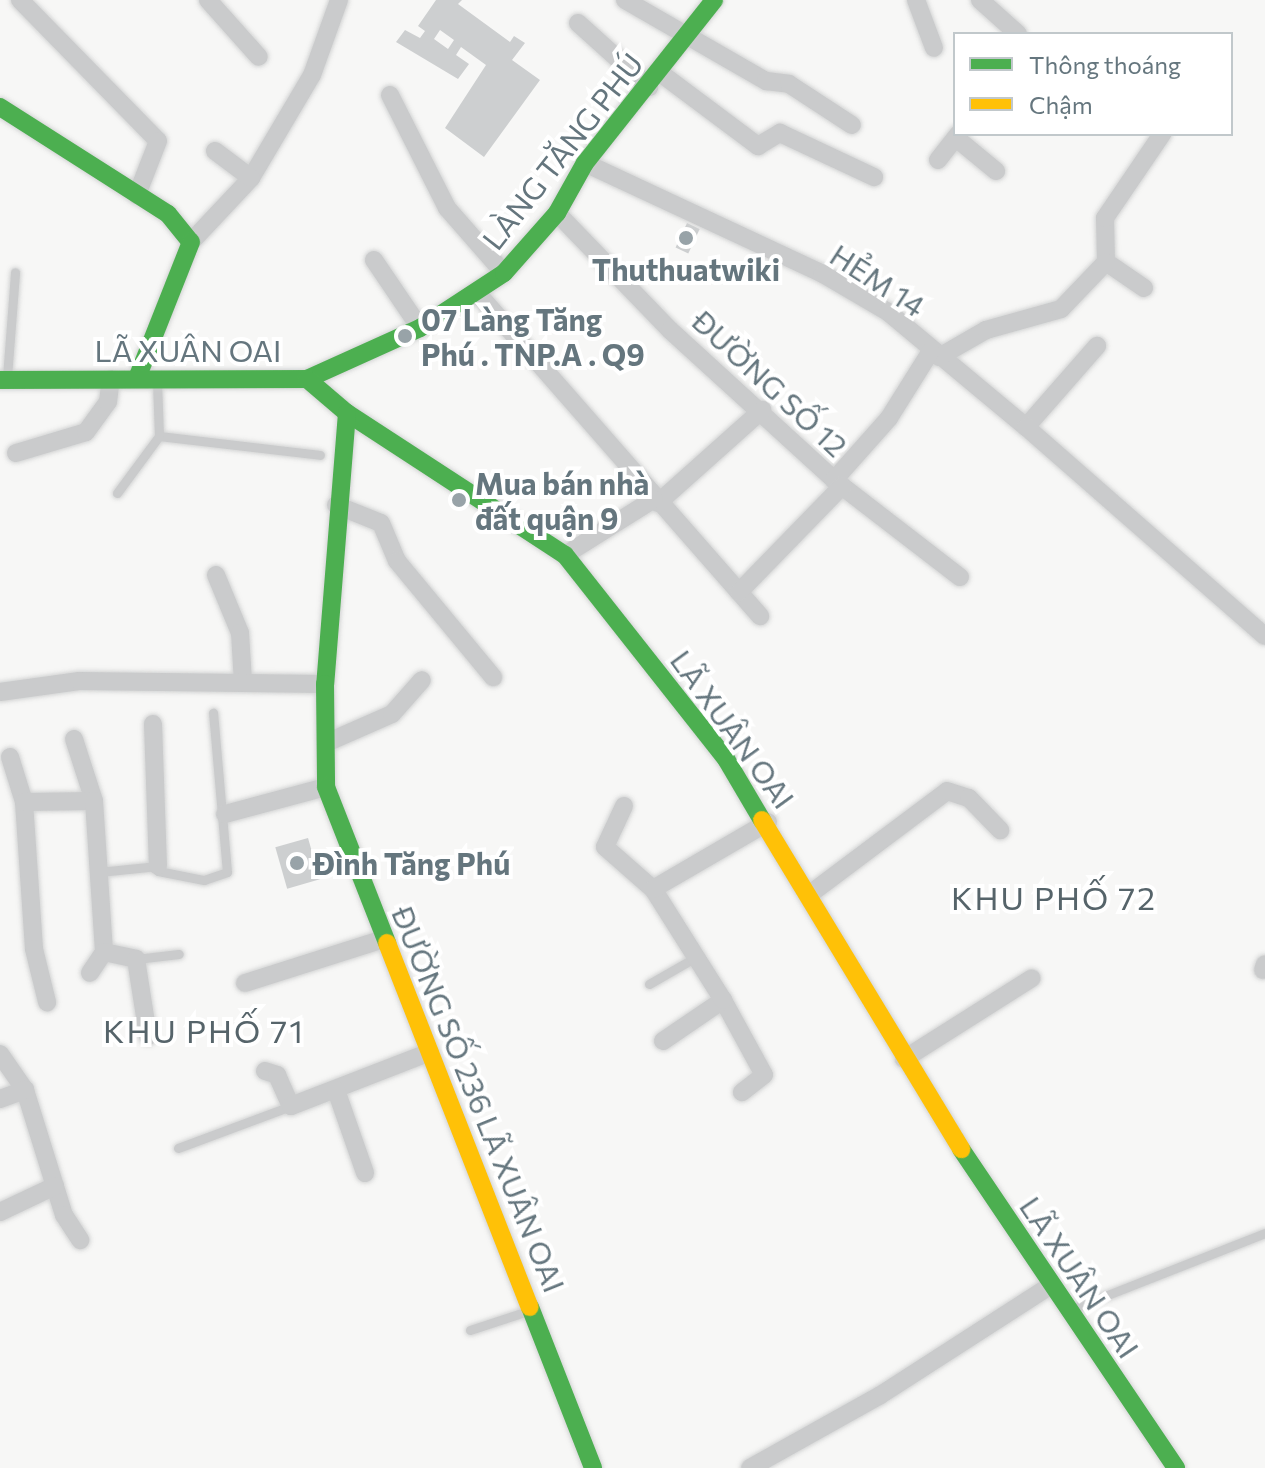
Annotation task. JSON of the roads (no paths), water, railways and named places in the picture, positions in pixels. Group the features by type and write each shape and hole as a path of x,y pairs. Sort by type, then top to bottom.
{"street":[{"path":"20,0 158,141 137,195"},
{"path":"208,0 259,57"},
{"path":"147,376 191,242 251,178 312,75 339,0"},
{"path":"625,0 686,38 766,81 789,84 852,125"},
{"path":"916,0 934,48"},
{"path":"980,0 1016,32"},
{"name":"LÀNG TĂNG PHÚ","path":"307,379 420,328 479,295 504,273 557,213 585,163 654,80 712,1"},
{"path":"578,23 654,80 758,146 780,133 874,177"},
{"path":"390,95 447,208 504,273"},
{"path":"0,107 168,214 191,242"},
{"path":"938,160 957,136 996,171"},
{"path":"739,592 838,483 935,354 986,330 1061,309 1106,262 1105,218 1161,136"},
{"path":"215,151 251,178"},
{"name":"HẺM 14","path":"585,163 823,274 888,312 1026,427 1265,636"},
{"name":"ĐƯỜNG SỐ 12","path":"557,213 670,330 762,410 838,483 960,577"},
{"path":"374,260 420,328"},
{"path":"1106,262 1144,288"},
{"path":"479,295 656,501 760,616"},
{"path":"1026,427 1097,346"},
{"name":"LÃ XUÂN OAI","path":"3,380 147,376 307,379 347,413 565,555 768,822 904,1059 1068,1311 1176,1468"},
{"path":"16,453 86,432 108,402 111,379"},
{"path":"565,555 656,501 762,410"},
{"name":"ĐƯỜNG SỐ 236 LÃ XUÂN OAI","path":"347,413 336,505 325,684 326,787 534,1309 593,1468"},
{"path":"336,505 381,523 397,561 493,677"},
{"path":"216,575 240,633 243,682"},
{"path":"326,743 392,714 422,680"},
{"path":"0,692 79,681 325,684"},
{"path":"153,724 158,866"},
{"path":"74,739 94,801 99,872 104,952 90,973"},
{"path":"3,758 24,802 34,949 47,1002"},
{"path":"225,814 326,787"},
{"path":"810,894 947,791 969,798 1000,830"},
{"path":"24,802 94,801"},
{"path":"624,806 605,847 653,889 723,1000 764,1075 742,1092"},
{"path":"653,889 768,822"},
{"path":"245,983 384,939"},
{"path":"104,952 136,959 148,1036"},
{"path":"904,1059 1032,978"},
{"path":"663,1041 723,1000"},
{"path":"265,1071 277,1075 291,1106 430,1052"},
{"path":"0,1054 25,1090 55,1186 80,1240"},
{"path":"0,1099 25,1090"},
{"path":"336,1090 365,1173"},
{"path":"0,1212 55,1186"},
{"path":"750,1468 879,1396 1051,1285"}],"lane":[{"path":"3,380 15,272"},
{"path":"117,493 159,436 147,376"},
{"path":"159,436 320,455"},
{"path":"99,872 158,866 158,871 204,880 227,872 225,814 213,713"},
{"path":"136,959 179,954"},
{"path":"649,984 696,957"},
{"path":"178,1148 291,1106"},
{"path":"1068,1311 1265,1233"},
{"path":"470,1330 534,1309"}],"place":[{"name":"Thuthuatwiki","path":"686,238"},
{"name":"07 Làng Tăng Phú . TNP.A . Q9","path":"405,336"},
{"name":"Mua bán nhà đất quận 9","path":"459,500"},
{"name":"Đình Tăng Phú","path":"297,863"}],"district":[{"name":"KHU PHỐ 72","path":"1054,897"},
{"name":"KHU PHỐ 71","path":"204,1030"}]}
